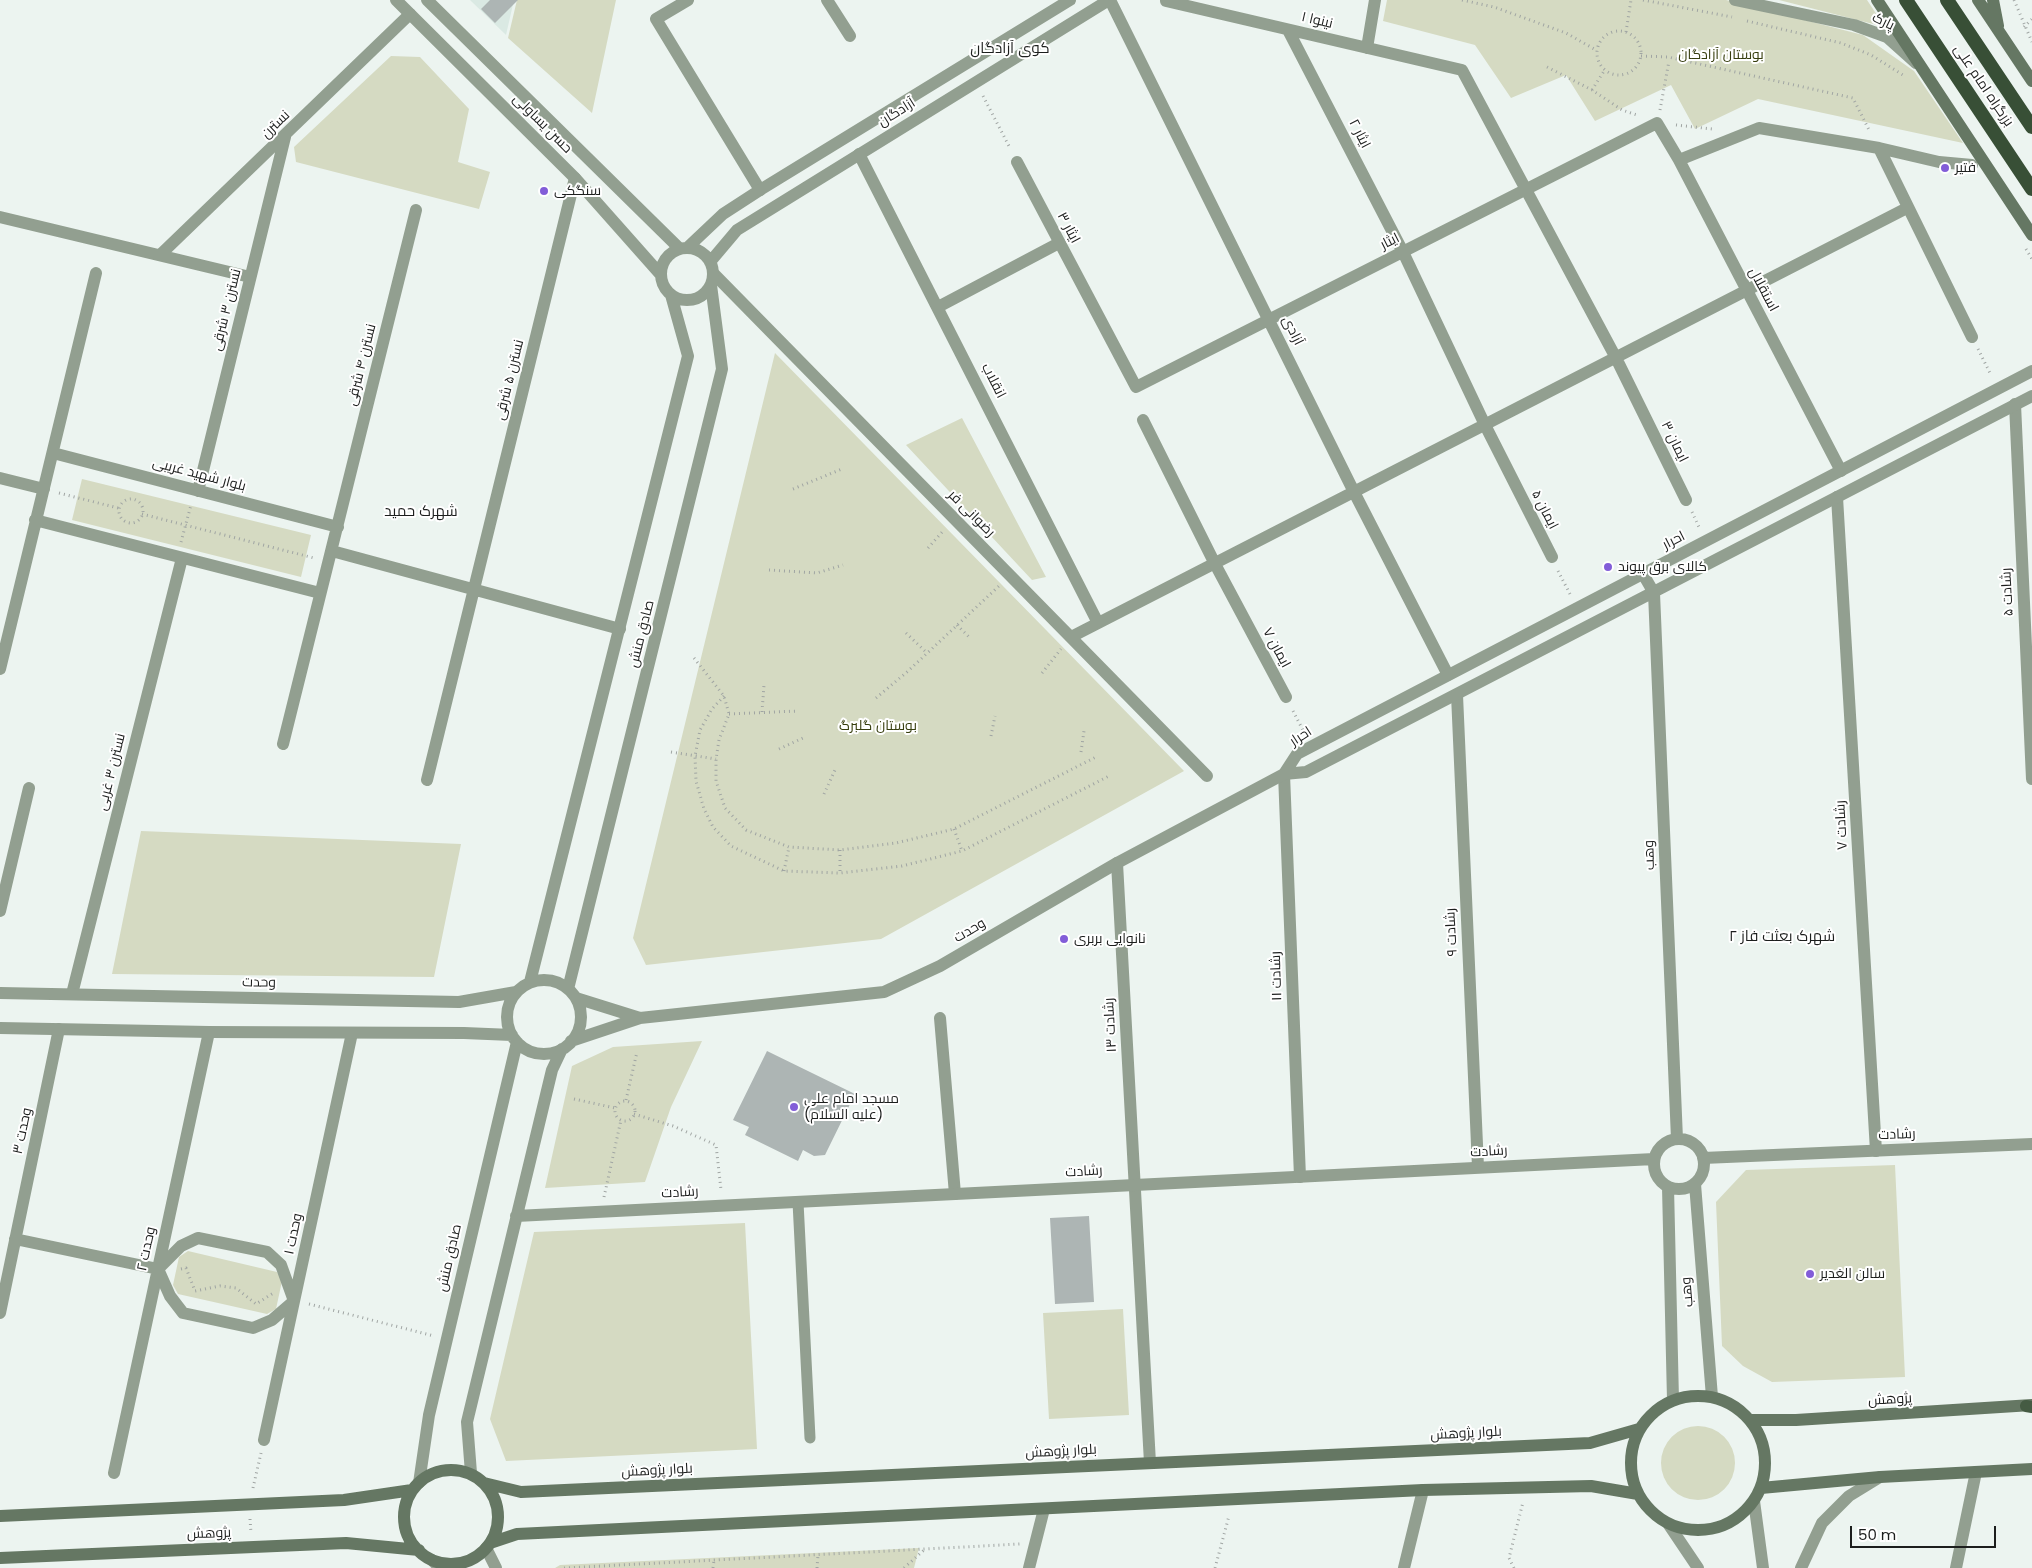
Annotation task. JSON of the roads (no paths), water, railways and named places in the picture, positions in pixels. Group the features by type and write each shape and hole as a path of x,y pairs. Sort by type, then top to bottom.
{"highway":[{"name":"بزرگراه امام علی","path":"1906,0 2032,189"},
{"name":"بزرگراه امام علی","path":"1947,0 2032,127"}],"main road":[{"path":"1878,0 2027,239"},
{"path":"1978,0 2000,36 2032,81"},
{"path":"1993,0 2000,36"},
{"path":"1692,1395 1712,1396 1738,1408 1750,1420 1760,1436 1765,1453 1765,1471 1761,1488 1754,1501 1744,1513 1732,1522 1712,1530 1690,1531 1669,1525 1651,1512 1638,1494 1631,1473 1631,1450 1639,1429 1654,1412 1673,1400 1692,1395"},
{"name":"پژوهش","path":"1750,1420 1796,1420 2030,1406"},
{"name":"بلوار پژوهش","path":"484,1483 522,1492 1590,1443 1639,1429"},
{"path":"455,1469 471,1473 484,1483 494,1496 498,1512 497,1528 488,1545 479,1555 464,1562 436,1564 419,1550 409,1537 404,1521 406,1505 416,1486 438,1471 455,1469"},
{"path":"1761,1488 1880,1477 2032,1469"},
{"name":"پژوهش","path":"0,1516 344,1500 416,1486"},
{"path":"488,1545 517,1534 1423,1490 1591,1486 1638,1494"},
{"name":"پژوهش","path":"0,1558 346,1543 419,1550"}],"street":[{"name":"حسن یساولی","path":"396,0 575,178 660,275"},
{"name":"حسن یساولی","path":"427,0 683,248"},
{"path":"688,0 656,19 760,190"},
{"path":"827,0 850,36"},
{"name":"آزادگان","path":"683,248 723,214 760,190 1070,0"},
{"name":"آزادگان","path":"711,273 736,230 1109,0"},
{"name":"آزادی","path":"1109,0 1270,319 1354,492 1448,675"},
{"path":"1367,48 1376,0"},
{"name":"پارک","path":"1735,0 1854,25 1887,38 1922,68"},
{"name":"نینوا ۱","path":"1166,1 1462,70"},
{"name":"نسترن","path":"160,255 285,137 410,14"},
{"name":"ایثار ۲","path":"1288,30 1403,252 1485,425"},
{"name":"ایمان ۳","path":"1462,70 1616,358 1686,500"},
{"name":"ایثار","path":"1136,388 1657,122"},
{"name":"استقلال","path":"1657,122 1679,160 1841,471"},
{"path":"1679,160 1759,128 1878,148 1939,162 1972,165"},
{"name":"نسترن ۳ شرقی","path":"198,491 285,137"},
{"path":"1878,148 1972,336"},
{"name":"انقلاب","path":"860,154 1098,624"},
{"name":"ایثار ۳","path":"1017,162 1136,388"},
{"name":"نسترن ۵ شرقی","path":"427,780 575,178"},
{"path":"1071,637 1907,208"},
{"name":"نسترن ۴ شرقی","path":"283,744 416,210"},
{"path":"0,217 250,277"},
{"path":"938,307 1059,242"},
{"path":"683,248 700,252 711,273 707,291 694,300 671,296 662,283 660,275 665,259 683,248"},
{"path":"0,669 96,273"},
{"name":"رضوانی فر","path":"711,273 1207,776"},
{"name":"صادق منش","path":"572,993 722,369 711,273"},
{"name":"صادق منش","path":"530,982 688,356 671,296"},
{"name":"احرار","path":"1284,774 1297,754 1311,746 2032,372"},
{"path":"1284,774 1306,772 2032,396"},
{"name":"رشادت ۵","path":"2015,404 2032,779"},
{"name":"ایمان ۷","path":"1143,420 1215,564 1286,697"},
{"name":"ایمان ۵","path":"1485,425 1552,557"},
{"name":"بلوار شهید غریبی","path":"52,452 338,527"},
{"path":"0,478 44,489"},
{"name":"رشادت ۷","path":"1837,497 1876,1151"},
{"path":"35,520 320,593"},
{"path":"330,556 475,589 620,629"},
{"name":"نسترن ۳ غربی","path":"72,994 182,558"},
{"name":"وهب","path":"1643,574 1654,593 1676,1139"},
{"name":"رشادت ۹","path":"1457,695 1478,1167"},
{"name":"وحدت","path":"567,1045 640,1018 884,992 940,966 1117,863 1284,774"},
{"name":"رشادت ۱۱","path":"1284,774 1300,1176"},
{"path":"0,911 29,788"},
{"name":"رشادت ۱۳","path":"1117,863 1150,1463"},
{"path":"471,1473 467,1422 516,1216 552,1070 577,1032 580,1020 572,993 558,983 547,980 530,982 516,992 510,1002 507,1013 507,1024 514,1038 528,1050 540,1054 551,1053 567,1045"},
{"name":"وحدت","path":"0,993 460,1002 516,992"},
{"name":"وحدت","path":"572,993 640,1018"},
{"path":"940,1018 955,1194"},
{"path":"0,1028 352,1034 464,1032 514,1038"},
{"name":"وحدت ۳","path":"0,1313 3,1284 16,1239 59,1029"},
{"name":"وحدت ۲","path":"114,1473 209,1032"},
{"name":"وحدت ۱","path":"264,1440 352,1034"},
{"name":"صادق منش","path":"416,1486 429,1415 514,1038"},
{"path":"1676,1139 1691,1142 1704,1158 1703,1173 1695,1184 1682,1190 1668,1187 1656,1175 1654,1159 1662,1145 1676,1139"},
{"name":"رشادت","path":"1704,1158 2032,1144"},
{"name":"رشادت","path":"516,1216 1654,1159"},
{"name":"وهب","path":"1695,1184 1712,1396"},
{"name":"وهب","path":"1668,1187 1673,1400"},
{"path":"198,1238 267,1252 281,1265 294,1301 272,1320 253,1328 182,1313 170,1296 158,1270 181,1246 198,1238"},
{"path":"16,1239 158,1270"},
{"path":"1956,1568 1976,1472"},
{"path":"1800,1568 1822,1523 1849,1496 1880,1477"},
{"path":"1404,1568 1423,1490"},
{"path":"1754,1501 1763,1568"},
{"path":"1029,1568 1044,1509"},
{"path":"1669,1525 1698,1568"},
{"path":"488,1545 496,1568"}],"lane":[{"path":"798,1202 810,1438"}],"place":[{"name":"فتیر","path":"1945,168"},
{"name":"سنگکی","path":"544,191"},
{"name":"کالای برق پیوند","path":"1608,567"},
{"name":"نانوایی بربری","path":"1064,939"},
{"name":"مسجد امام علی (علیه السلام)","path":"794,1107"},
{"name":"سالن الغدیر","path":"1810,1274"}],"district":[{"name":"کوی آزادگان","path":"1010,49"},
{"name":"شهرک حمید","path":"421,512"},
{"name":"شهرک بعثت فاز ۲","path":"1782,937"}],"park label":[{"name":"بوستان آزادگان","path":"1721,55"},
{"name":"بوستان گلبرگ","path":"878,726"}]}
